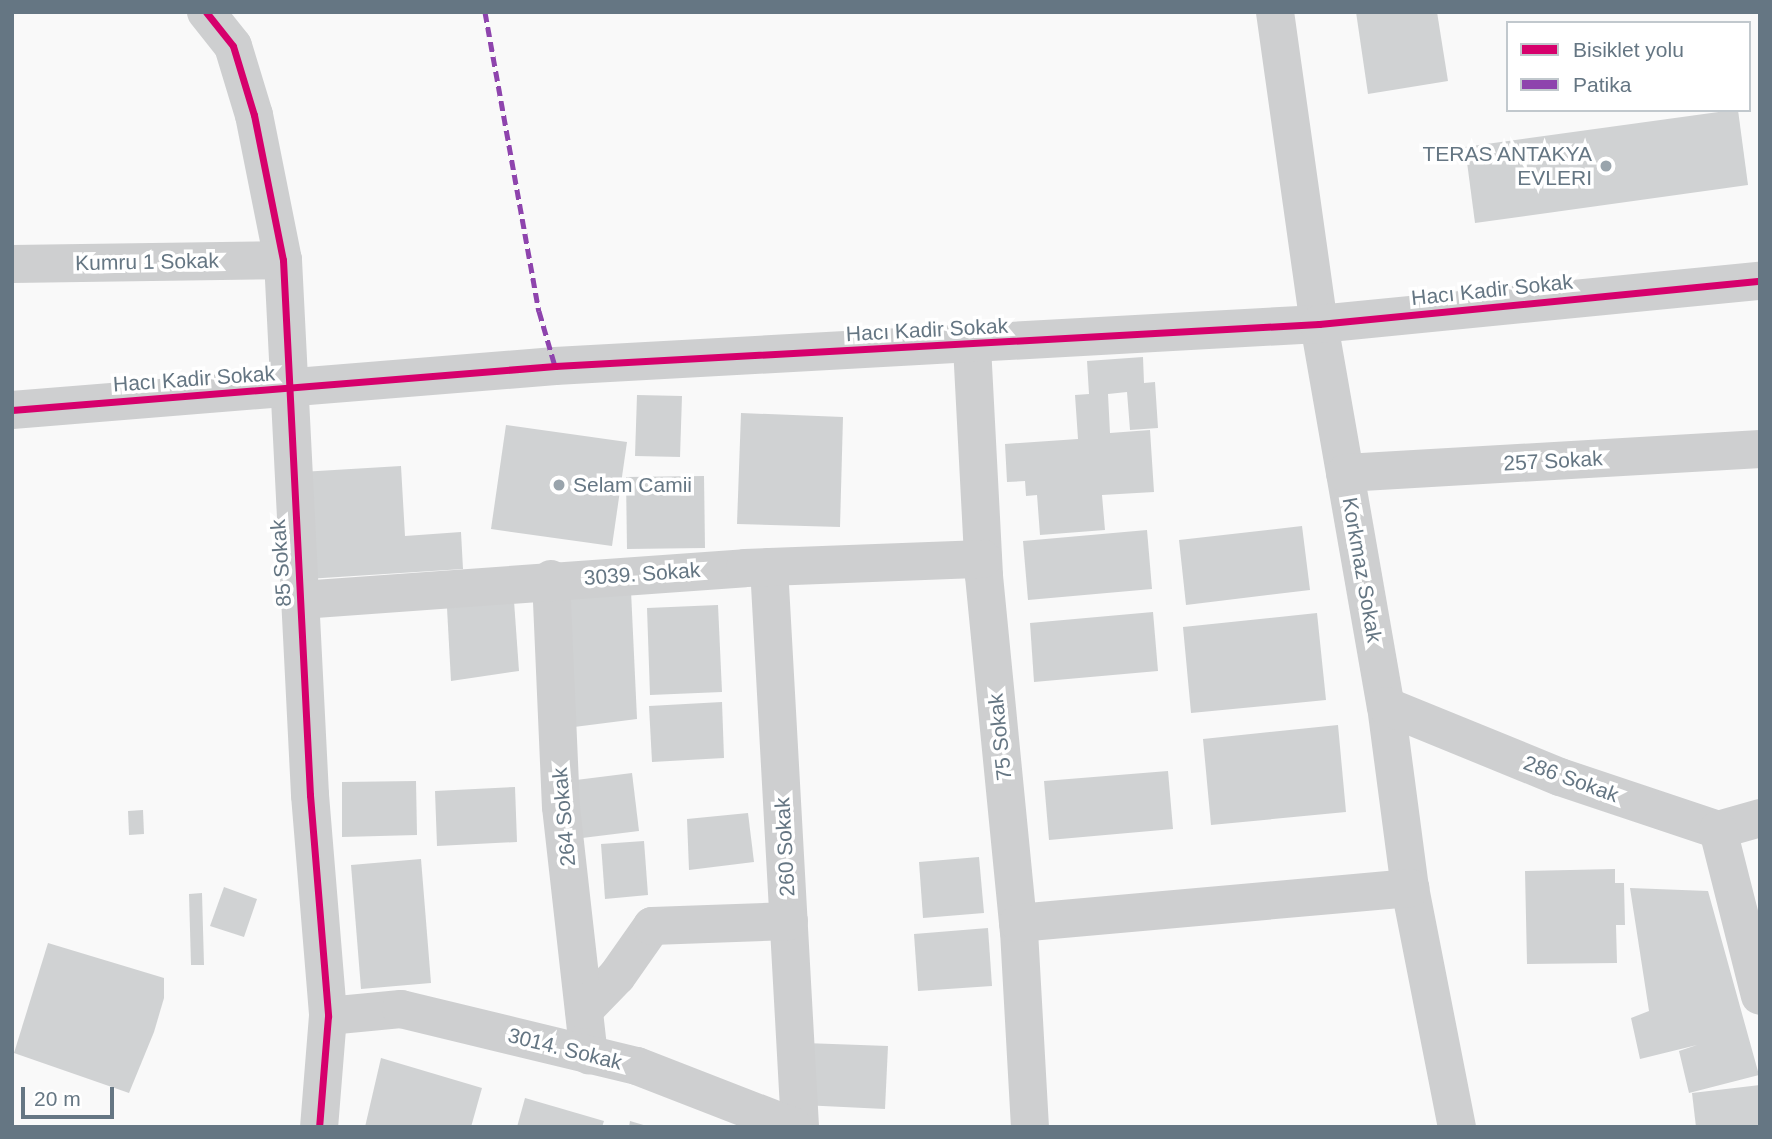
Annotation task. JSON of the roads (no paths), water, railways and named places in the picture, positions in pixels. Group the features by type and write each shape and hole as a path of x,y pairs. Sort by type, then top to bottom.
{"street":[{"name":"85 Sokak","path":"206,12 229,29 254,115 283,260 310,795 328,1016 319,1127"},
{"name":"Korkmaz Sokak","path":"1275,12 1319,324 1386,706 1410,888 1457,1127"},
{"name":"Kumru 1 Sokak","path":"12,264 283,260"},
{"name":"Hacı Kadir Sokak","path":"12,410 555,366 972,346 1319,324 1760,281"},
{"name":"75 Sokak","path":"972,346 984,559 1018,923 1030,1127"},
{"name":"257 Sokak","path":"1345,473 1760,449"},
{"name":"3039. Sokak","path":"301,600 551,579 984,559"},
{"name":"260 Sokak","path":"769,567 800,1127"},
{"name":"264 Sokak","path":"551,579 561,807 589,1055"},
{"name":"286 Sokak","path":"1386,706 1560,777 1718,830"},
{"path":"1760,818 1718,830 1760,996"},
{"path":"1018,923 1410,888"},
{"path":"584,1010 617,976 652,926 789,921"},
{"name":"3014. Sokak","path":"328,1016 401,1009 637,1066 794,1127"}],"place":[{"name":"TERAS ANTAKYA EVLERI","path":"1606,166"},
{"name":"Selam Camii","path":"559,485"}]}
